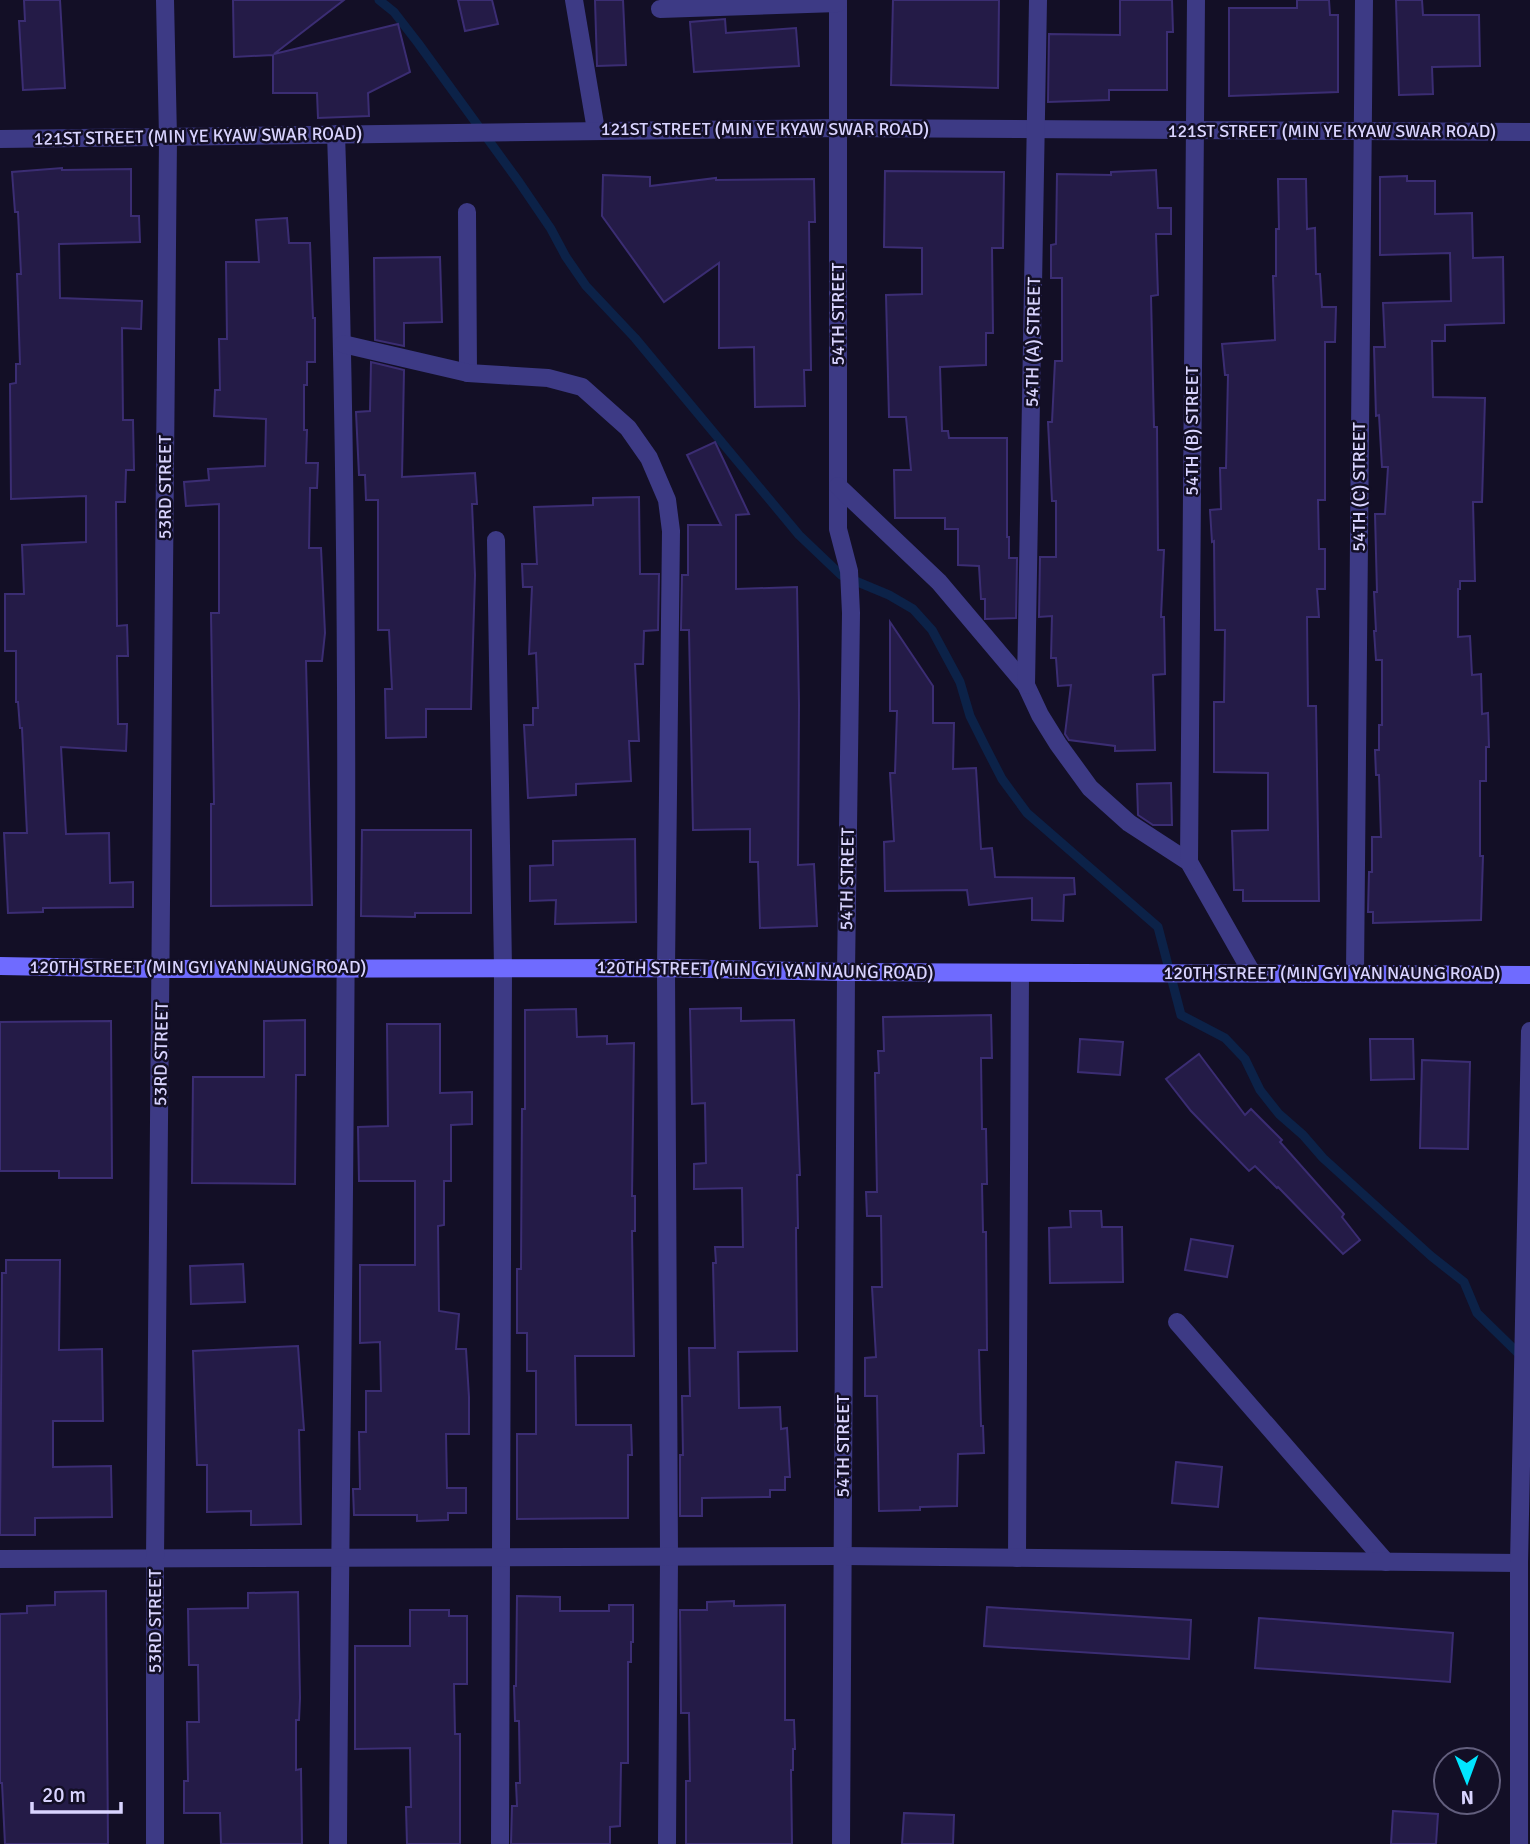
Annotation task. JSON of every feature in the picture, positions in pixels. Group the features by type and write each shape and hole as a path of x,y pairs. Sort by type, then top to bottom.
{"main road":[{"name":"120TH STREET (MIN GYI YAN NAUNG ROAD)","path":"0,966 1530,975"}],"street":[{"name":"53RD STREET","path":"155,1844 155,1559 168,137 165,0"},
{"path":"575,0 596,130"},
{"name":"54TH (A) STREET","path":"1027,685 1038,0"},
{"name":"54TH (B) STREET","path":"1189,862 1196,0"},
{"name":"54TH (C) STREET","path":"1355,974 1364,0"},
{"path":"660,9 705,3 838,1"},
{"name":"54TH STREET","path":"838,1 838,529 849,571 851,613 841,1844"},
{"name":"121ST STREET (MIN YE KYAW SWAR ROAD)","path":"0,139 838,128 1530,132"},
{"path":"336,134 343,344 347,968 338,1844"},
{"path":"467,212 468,373"},
{"path":"343,344 468,373 548,378 582,387 628,428 649,458 667,500 671,531 666,968 669,1557 667,1844"},
{"path":"838,486 939,582 1027,685 1040,715 1090,788 1129,823 1189,862 1252,973"},
{"path":"496,540 502,968 500,1844"},
{"path":"1017,1558 1020,973"},
{"path":"1518,1844 1519,1563 1526,1459 1523,1381 1530,1031"},
{"path":"1177,1322 1386,1562"},
{"path":"0,1559 842,1556 1519,1563"}],"building":[{"path":"24,0 60,0 65,88 23,90 19,21 25,21"},
{"path":"233,0 344,0 274,54 398,24 410,72 368,93 369,116 318,118 317,93 273,93 273,55 234,57"},
{"path":"458,0 492,0 498,24 465,31"},
{"path":"595,0 623,0 626,65 597,66"},
{"path":"893,0 999,0 998,88 891,85"},
{"path":"1120,0 1172,0 1173,32 1167,32 1167,90 1109,90 1109,100 1048,102 1049,34 1120,35"},
{"path":"1297,0 1329,0 1330,15 1338,15 1338,92 1229,96 1229,8 1297,8"},
{"path":"1396,0 1422,0 1423,15 1479,15 1480,66 1432,67 1433,94 1399,95"},
{"path":"725,19 726,33 796,28 799,66 694,72 690,22"},
{"path":"62,168 131,169 131,216 139,216 140,242 59,244 60,298 142,301 141,329 122,328 123,420 133,420 134,470 126,470 125,502 116,502 117,626 127,625 128,656 117,656 118,724 127,724 126,751 61,747 66,834 109,833 110,883 133,882 133,907 43,908 43,912 8,913 4,833 27,833 22,728 16,702 16,651 5,651 5,594 24,594 22,545 86,542 86,496 11,499 10,384 16,383 16,364 20,364 17,274 21,274 18,212 15,212 12,172"},
{"path":"1156,170 1158,208 1171,208 1171,234 1156,234 1158,295 1151,296 1154,427 1157,427 1158,550 1164,550 1161,617 1164,617 1165,674 1153,675 1155,750 1115,751 1115,746 1069,740 1065,734 1071,685 1058,686 1056,658 1051,658 1052,616 1039,617 1040,557 1056,557 1056,501 1052,501 1048,422 1052,422 1055,361 1062,361 1062,278 1051,278 1051,245 1056,244 1057,174 1111,175 1111,172"},
{"path":"885,171 1004,172 1003,248 992,248 993,333 986,333 986,365 940,367 942,431 948,431 949,438 1007,438 1007,537 1009,558 1017,558 1016,618 985,619 985,599 981,599 979,566 958,565 958,529 945,529 945,518 895,518 894,470 911,470 906,417 889,417 886,295 922,294 922,248 884,247"},
{"path":"603,175 650,177 650,186 716,178 814,179 815,222 809,222 811,370 804,370 805,406 755,407 754,347 719,348 719,263 664,302 602,216"},
{"path":"1407,176 1407,181 1435,181 1435,214 1472,213 1473,258 1503,257 1504,323 1445,325 1445,341 1432,341 1433,397 1485,398 1482,502 1473,502 1475,581 1460,581 1458,637 1470,636 1472,675 1481,674 1482,714 1488,713 1489,747 1486,747 1486,781 1480,781 1480,856 1483,856 1481,920 1373,923 1373,912 1368,912 1369,872 1372,872 1372,837 1381,837 1379,775 1376,775 1375,750 1379,750 1379,725 1382,725 1382,660 1376,660 1374,631 1374,592 1377,592 1375,514 1385,514 1388,467 1382,467 1379,415 1376,416 1374,347 1385,347 1383,303 1451,301 1450,253 1380,255 1380,177"},
{"path":"1278,179 1306,179 1307,229 1315,228 1316,274 1320,274 1322,307 1336,307 1335,342 1325,342 1325,500 1318,500 1319,549 1325,549 1325,589 1317,589 1319,617 1307,617 1308,706 1316,706 1319,901 1243,901 1243,890 1234,890 1232,831 1268,830 1268,773 1214,772 1214,702 1224,702 1225,630 1215,630 1214,541 1212,542 1210,510 1221,509 1220,468 1226,468 1228,375 1225,375 1222,344 1275,340 1273,276 1276,276 1276,229 1279,229"},
{"path":"287,218 289,243 310,243 315,318 315,362 307,362 307,385 304,385 304,430 307,430 306,463 318,463 317,488 310,488 309,548 321,548 325,633 322,661 306,661 312,905 211,906 211,804 214,804 211,613 219,613 219,504 186,506 184,482 209,480 208,469 265,466 266,419 214,416 215,390 220,390 219,339 227,339 226,262 259,262 256,220"},
{"path":"440,257 442,322 404,323 404,346 375,340 374,258"},
{"path":"371,362 404,370 402,477 475,473 477,504 472,504 475,575 471,709 426,709 426,737 386,738 385,689 392,689 389,630 378,630 378,500 366,500 365,475 359,475 356,412 370,411"},
{"path":"715,442 749,514 736,515 736,589 797,587 798,865 814,864 817,926 760,928 758,862 750,862 750,829 693,830 689,630 681,630 682,575 688,575 688,525 721,525 687,455"},
{"path":"639,497 640,574 659,574 658,630 644,631 643,664 635,664 639,741 629,741 631,781 576,784 576,795 528,798 524,725 533,725 533,708 538,708 536,653 529,654 532,587 523,587 522,564 537,564 534,507 593,505 593,498"},
{"path":"890,622 933,686 933,723 954,723 953,769 976,768 981,849 992,848 995,877 1074,878 1075,894 1064,895 1063,921 1032,920 1032,898 969,905 967,890 885,891 884,842 894,841 890,773 895,773 897,711 890,711"},
{"path":"1171,783 1172,825 1153,825 1138,815 1137,784"},
{"path":"362,830 471,830 471,913 415,913 415,917 361,916"},
{"path":"635,839 636,922 555,924 556,900 530,901 530,866 553,865 553,841"},
{"path":"741,1008 741,1021 794,1020 800,1175 797,1175 796,1228 797,1351 738,1352 739,1408 780,1407 781,1429 787,1428 790,1477 785,1477 785,1490 770,1490 770,1497 702,1498 702,1516 680,1516 682,1396 690,1396 689,1348 715,1348 715,1247 743,1247 742,1188 694,1189 694,1164 706,1163 705,1103 692,1104 690,1009"},
{"path":"576,1009 577,1037 607,1036 607,1044 634,1043 634,1356 575,1356 576,1425 631,1425 628,1518 517,1519 517,1434 536,1434 536,1371 527,1371 527,1333 517,1333 517,1269 521,1269 522,1109 525,1109 525,1010"},
{"path":"991,1015 992,1058 981,1058 982,1129 986,1129 987,1184 982,1184 983,1232 986,1232 987,1350 979,1350 984,1453 958,1454 957,1506 879,1511 877,1396 865,1396 865,1358 876,1357 872,1287 882,1287 881,1216 867,1216 866,1192 877,1192 875,1073 879,1073 878,1051 884,1051 883,1017"},
{"path":"305,1020 305,1075 296,1075 295,1184 192,1183 193,1077 264,1077 264,1021"},
{"path":"111,1021 112,1178 59,1178 59,1171 0,1171 0,1022"},
{"path":"387,1024 440,1024 440,1093 472,1092 472,1124 451,1125 451,1181 444,1181 444,1225 438,1226 439,1311 459,1314 456,1349 466,1349 469,1397 469,1434 446,1434 447,1488 466,1488 466,1513 448,1513 448,1520 417,1521 417,1515 354,1515 353,1489 360,1489 359,1432 366,1432 366,1391 381,1391 380,1342 360,1343 360,1265 415,1265 415,1181 359,1181 358,1127 388,1126"},
{"path":"1080,1039 1123,1042 1120,1075 1078,1072"},
{"path":"1370,1039 1413,1039 1414,1079 1371,1080"},
{"path":"1199,1054 1245,1115 1251,1109 1282,1140 1280,1142 1344,1214 1342,1217 1360,1240 1343,1254 1255,1166 1249,1171 1191,1111 1166,1079"},
{"path":"1422,1060 1470,1062 1468,1149 1420,1148"},
{"path":"1070,1211 1101,1211 1102,1227 1122,1227 1123,1282 1050,1283 1049,1228 1071,1227"},
{"path":"1191,1239 1233,1246 1227,1277 1185,1270"},
{"path":"6,1260 60,1260 59,1350 102,1349 103,1421 53,1421 53,1467 111,1466 112,1517 35,1518 35,1535 0,1535 2,1273 6,1273"},
{"path":"243,1264 245,1302 191,1304 190,1266"},
{"path":"298,1346 304,1430 299,1430 301,1524 251,1525 251,1511 207,1512 207,1465 197,1465 193,1351"},
{"path":"1176,1462 1222,1467 1218,1507 1172,1503"},
{"path":"106,1591 108,1844 5,1844 0,1783 0,1614 27,1613 27,1606 55,1605 55,1592"},
{"path":"298,1592 300,1698 299,1720 296,1720 296,1770 301,1769 302,1844 221,1844 220,1813 184,1813 184,1781 188,1781 187,1722 199,1722 198,1665 189,1665 188,1609 248,1608 248,1593"},
{"path":"517,1596 560,1597 560,1611 609,1611 609,1605 633,1605 633,1642 631,1662 628,1662 628,1763 621,1763 620,1826 610,1827 610,1844 511,1844 512,1806 517,1806 516,1783 520,1783 519,1721 515,1721 514,1686"},
{"path":"734,1601 734,1606 785,1605 785,1720 794,1720 795,1749 791,1770 792,1844 686,1844 686,1781 690,1781 689,1713 681,1713 680,1610 707,1610 707,1602"},
{"path":"987,1607 1191,1620 1189,1659 984,1646"},
{"path":"410,1610 449,1610 449,1616 467,1616 467,1684 454,1684 455,1734 460,1734 460,1844 407,1844 406,1807 411,1807 410,1748 355,1749 355,1646 410,1646"},
{"path":"1259,1618 1453,1633 1450,1682 1255,1668"},
{"path":"1393,1811 1438,1816 1436,1844 1391,1844"},
{"path":"904,1813 954,1815 953,1844 902,1844"}],"waterway":[{"path":"379,0 394,12 418,43 519,182 586,286 635,338 799,535 841,575 889,595 913,609 932,630 960,682 970,716 1002,779 1027,813 1158,927 1181,1015 1225,1038 1245,1059 1260,1090 1279,1114 1303,1135 1323,1158 1431,1256 1464,1282 1477,1313 1522,1357"}]}
